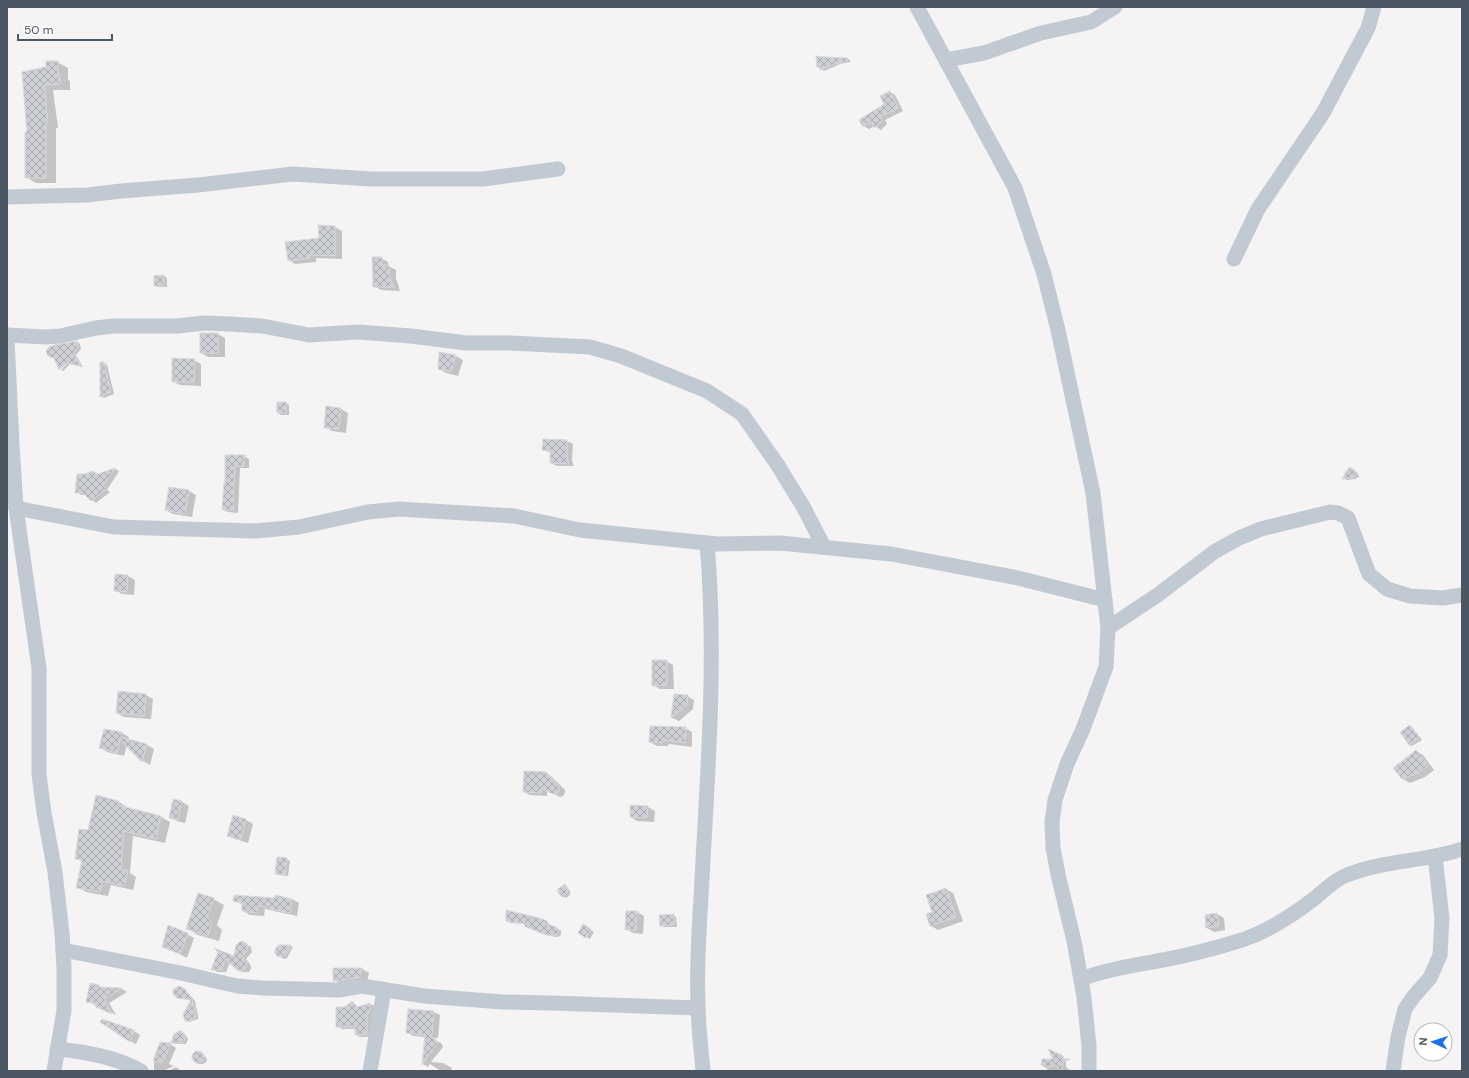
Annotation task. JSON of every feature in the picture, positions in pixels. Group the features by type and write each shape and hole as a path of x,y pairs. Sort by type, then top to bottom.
{"street":[{"path":"917,7 992,142 1015,188 1044,274 1058,330 1093,493 1108,628 1106,667 1067,764 1055,800 1052,822 1059,879 1074,941 1084,997 1089,1046 1089,1071"},
{"path":"946,60 984,53 1041,34 1091,22 1115,7"},
{"path":"1234,259 1258,209 1323,113 1368,28 1374,7"},
{"path":"7,197 87,196 121,191 198,185 293,174 371,179 483,179 558,169"},
{"path":"54,1071 64,1010 63,950 56,872 44,813 39,774 39,668 16,508 7,336 44,337 113,326 178,326 204,323 262,326 309,335 358,332 411,336 466,343 510,343 590,347 621,356 707,391 742,414 777,464 804,508 824,548"},
{"path":"16,508 114,527 254,531 299,527 368,512 399,509 514,516 580,530 707,543 780,543 891,554 1003,575 1105,600"},
{"path":"1108,628 1159,594 1214,552 1239,538 1261,529 1330,512 1338,513 1348,518 1369,574 1387,589 1410,596 1443,598 1462,595"},
{"path":"703,1071 698,1008 697,969 705,819 710,672 711,586 707,543"},
{"path":"1081,979 1098,972 1205,952 1243,940 1288,918 1346,875 1380,866 1448,854 1462,849"},
{"path":"1393,1071 1398,1037 1405,1009 1430,978 1440,955 1442,918 1435,856"},
{"path":"63,950 174,971 237,986 339,990 362,986 424,996 503,1002 698,1008"},
{"path":"370,1071 384,990"},
{"path":"57,1049 93,1053 130,1065 141,1071"}],"building":[{"path":"816,56 848,58 847,61 837,63 820,70 820,67 817,67"},
{"path":"46,61 58,61 60,84 44,85 48,123 46,122 46,178 25,178 25,132 27,132 22,72 46,67"},
{"path":"890,91 898,108 880,117 882,121 875,128 871,122 863,127 859,120 884,104 880,96"},
{"path":"318,225 335,226 335,256 309,255 309,258 288,261 285,242 319,238"},
{"path":"372,257 382,257 382,265 389,265 389,274 394,287 373,287"},
{"path":"164,275 164,286 154,286 154,276"},
{"path":"200,333 218,333 218,353 200,353"},
{"path":"77,341 78,347 74,353 81,366 67,363 59,370 54,358 48,356 46,351 49,347 55,345"},
{"path":"439,352 456,355 451,372 438,369"},
{"path":"172,358 195,359 194,382 172,382"},
{"path":"100,362 104,362 111,392 100,397"},
{"path":"277,402 286,402 286,413 277,413"},
{"path":"326,406 341,408 339,429 324,428"},
{"path":"543,439 567,440 567,457 569,464 550,463 550,451 542,450"},
{"path":"225,455 245,455 244,466 235,466 233,498 234,510 222,510 225,483"},
{"path":"1350,467 1357,475 1352,478 1342,479 1347,470"},
{"path":"115,468 103,486 106,489 91,501 83,493 75,493 77,474 85,474 92,471 98,474"},
{"path":"169,487 189,490 185,514 165,510"},
{"path":"115,574 128,575 127,592 114,591"},
{"path":"652,660 667,660 667,685 652,686"},
{"path":"118,691 146,694 144,716 116,713"},
{"path":"674,694 688,695 687,705 671,718"},
{"path":"1410,725 1419,738 1409,745 1400,732"},
{"path":"650,726 686,727 685,743 662,740 662,743 649,742"},
{"path":"104,729 122,732 121,737 147,744 142,762 120,740 117,753 99,748"},
{"path":"1416,750 1428,766 1418,773 1402,779 1393,768"},
{"path":"524,771 546,772 559,786 559,792 553,794 541,788 541,793 523,792"},
{"path":"96,795 119,801 118,805 161,816 156,839 124,831 121,869 128,871 124,886 102,881 100,892 76,888 82,860 75,859 79,829 88,830"},
{"path":"173,799 182,801 178,820 169,818"},
{"path":"630,805 648,806 647,818 630,817"},
{"path":"233,815 246,819 241,840 227,836"},
{"path":"277,857 287,858 285,875 275,874"},
{"path":"565,884 568,890 562,897 558,893 558,889"},
{"path":"946,888 956,917 930,926 926,914 932,912 926,895"},
{"path":"198,893 214,898 207,918 212,923 208,936 186,929"},
{"path":"234,895 274,898 275,895 292,899 290,913 258,906 257,913 242,911 242,903 233,901"},
{"path":"506,910 543,919 548,922 547,924 556,927 559,931 557,935 546,935 524,926 525,924 506,921"},
{"path":"626,911 637,911 636,930 625,930"},
{"path":"1217,913 1219,926 1206,928 1205,915"},
{"path":"674,914 674,925 660,926 659,915"},
{"path":"583,924 591,929 586,938 578,933"},
{"path":"168,925 188,933 180,954 162,947"},
{"path":"241,941 246,943 248,947 247,951 242,956 247,964 244,970 237,970 225,959 222,970 211,970 218,952 214,948 234,956 236,945"},
{"path":"279,945 291,945 286,955 282,957 277,956 275,953 275,949"},
{"path":"333,968 362,968 360,977 333,981"},
{"path":"90,983 99,985 99,987 122,988 104,999 112,1014 96,1007 94,1003 86,1002"},
{"path":"178,986 184,988 192,999 196,1014 195,1018 191,1020 185,1021 183,1014 191,1000 177,998 173,994 173,990"},
{"path":"352,1001 358,1007 370,1003 370,1011 367,1015 367,1035 355,1035 355,1027 336,1027 336,1007 345,1007"},
{"path":"408,1009 434,1011 432,1035 429,1035 436,1040 437,1043 422,1065 425,1035 406,1033"},
{"path":"102,1019 134,1030 130,1042 100,1022"},
{"path":"181,1030 185,1037 183,1043 171,1043 174,1034"},
{"path":"160,1042 171,1043 162,1063 153,1061"},
{"path":"1048,1049 1062,1055 1064,1059 1070,1059 1063,1062 1062,1071 1060,1071 1056,1065 1046,1068 1041,1065 1042,1059 1053,1059"},
{"path":"196,1051 200,1051 204,1057 200,1063 196,1063 192,1059 192,1055"}]}
